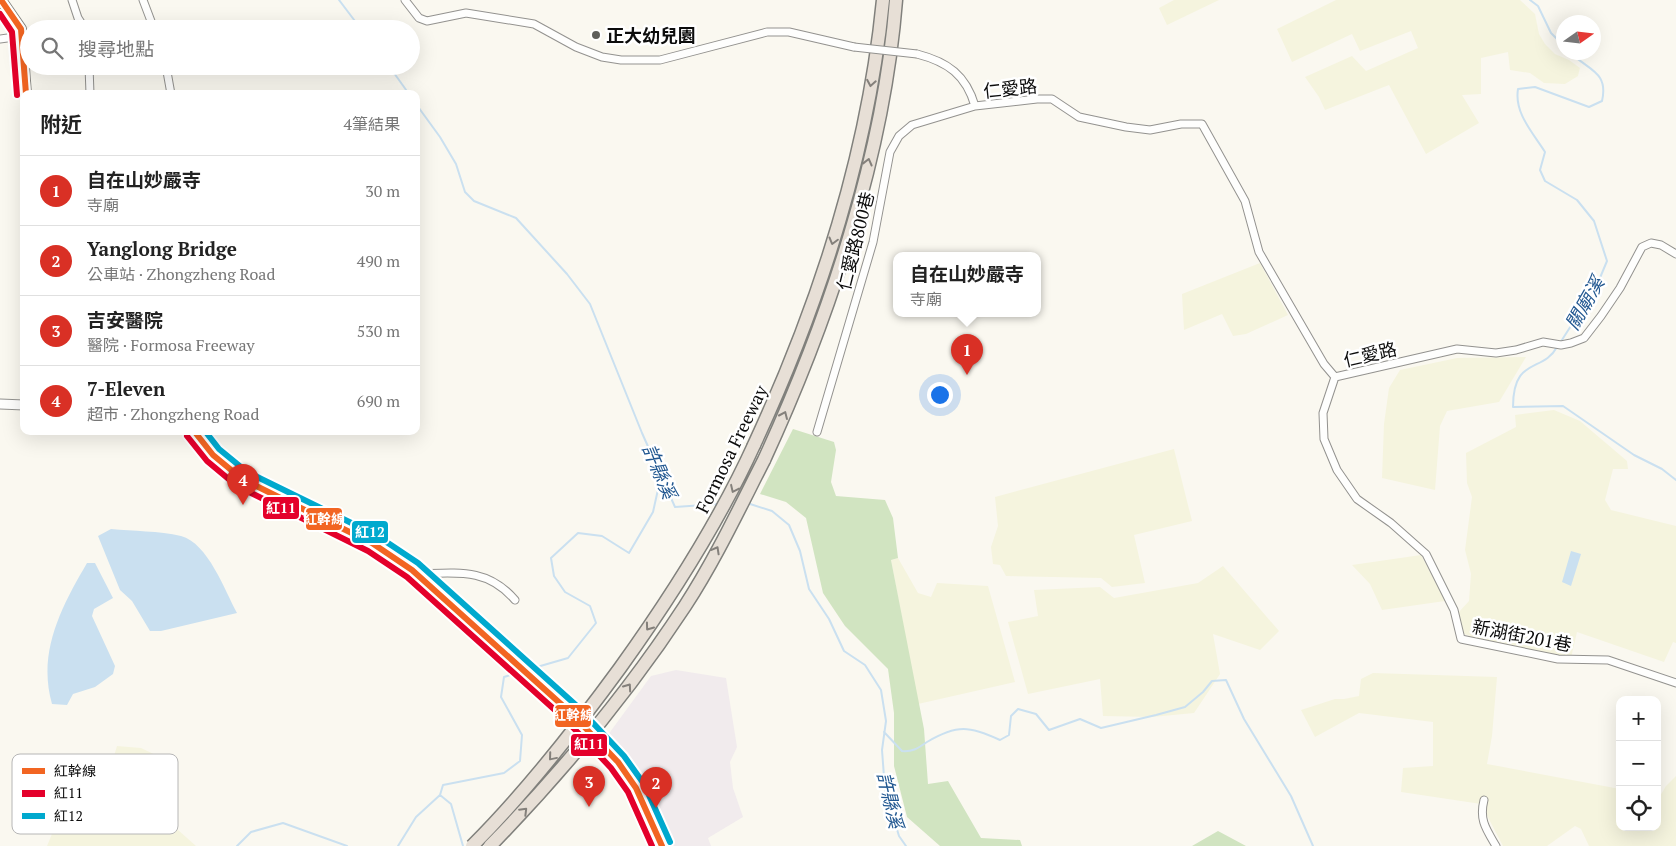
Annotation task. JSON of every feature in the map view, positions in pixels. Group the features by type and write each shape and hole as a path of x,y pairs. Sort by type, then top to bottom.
{"highway":[{"name":"Formosa Freeway","path":"472,846 521,794 576,728 669,599 730,497 784,381 824,274 859,146 880,34 883,0"},
{"name":"Formosa Freeway","path":"490,846 537,798 618,702 686,604 764,460 812,350 849,237 878,120 894,27 896,0"}],"main road":[{"path":"1,0 20,27"},
{"path":"26,75 26,90"},
{"path":"197,435 213,455 242,479 372,543 416,574 558,701 600,743 629,777 643,800 662,846"}],"street":[{"path":"72,0 79,20"},
{"path":"143,0 151,20"},
{"name":"仁愛路","path":"405,0 419,18 427,21 466,13 534,24 576,46 602,56 622,60 660,60 768,32 789,32 854,47 917,54 936,59 953,69 971,93 975,106 1037,98 1052,100 1079,117 1126,127 1150,130 1181,124 1202,124 1245,201 1259,252 1324,364 1335,377 1457,349 1496,352 1516,350 1543,342 1561,345 1584,338 1620,288 1642,247 1651,243 1656,244 1676,254"},
{"path":"0,39 20,36"},
{"path":"89,75 90,90"},
{"path":"168,75 170,90"},
{"name":"仁愛路800巷","path":"817,432 874,242 890,152 899,136 912,126 975,106"},
{"name":"新湖街201巷","path":"1335,377 1323,414 1324,438 1338,470 1357,499 1391,523 1426,554 1454,610 1462,638 1558,659 1608,660 1676,683"},
{"path":"0,404 20,405"},
{"path":"416,574 467,573 485,577 504,588 515,600"},
{"path":"1484,800 1481,813 1483,826 1496,846"}],"shaded area":[{"path":"676,670 726,678 737,747 730,762 733,788 743,817 708,838 711,846 670,846 648,796 605,739 651,676"}],"green space":[{"path":"1174,0 1219,0 1167,25 1159,8"},
{"path":"1336,0 1520,0 1535,14 1539,34 1545,44 1556,54 1556,60 1569,60 1580,68 1578,76 1565,84 1544,83 1530,73 1510,70 1508,52 1481,58 1481,94 1462,95 1479,123 1426,154 1389,85 1325,110 1319,97 1305,77 1352,56 1366,71 1418,48 1411,31 1360,51 1352,34 1292,62 1277,29"},
{"path":"1260,263 1288,315 1246,334 1233,336 1222,314 1184,330 1182,294"},
{"path":"1526,357 1499,402 1447,411 1440,426 1435,490 1382,478 1384,424 1389,388 1400,370 1457,358"},
{"path":"1554,410 1580,421 1627,461 1628,469 1613,469 1605,500 1611,510 1676,526 1676,643 1673,642 1664,662 1577,632 1571,658 1504,647 1461,633 1458,613 1469,601 1471,574 1465,550 1472,497 1467,483 1466,453 1516,427 1515,415"},
{"path":"793,429 834,442 836,450 831,482 836,496 885,500 893,518 898,558 891,560 924,729 928,784 948,781 981,838 1020,840 1022,846 940,846 907,817 894,766 894,713 888,669 845,626 823,593 806,518 786,502 760,494"},
{"path":"1174,449 1192,521 1134,535 1145,583 1112,587 1101,578 1006,576 1000,565 993,564 991,547 998,526 995,497"},
{"path":"1421,555 1445,601 1382,610 1370,584 1352,565"},
{"path":"898,558 918,593 931,597 937,583 988,586 1015,682 918,704 891,560"},
{"path":"1223,566 1279,631 1260,650 1213,634 1220,674 1194,713 1152,717 1103,716 1100,679 1028,694 1008,622 1038,616 1034,590 1100,587 1114,598 1198,583"},
{"path":"1373,673 1497,677 1492,736 1487,764 1616,788 1616,831 1661,831 1661,794 1676,776 1676,846 1589,846 1581,829 1575,826 1547,846 1503,846 1481,804 1401,792 1403,768 1433,766 1433,722 1359,713 1315,737 1301,710 1335,699 1359,696 1361,679"},
{"path":"117,746 141,748 154,754 115,754"},
{"path":"178,830 196,846 47,846 52,834 178,834"},
{"path":"1218,831 1246,846 1192,846"}],"water":[{"path":"111,529 164,533 191,540 215,569 237,613 161,631 150,631 132,601 120,590 98,536"},
{"path":"1571,551 1581,554 1571,586 1562,582"},
{"path":"87,563 95,563 113,598 94,609 92,616 115,666 113,674 95,687 73,694 67,705 52,704 48,685 50,648 61,613"}],"waterway":[{"name":"許縣溪","path":"339,0 354,20"},
{"name":"關廟溪","path":"1530,0 1538,6 1551,33 1556,38"},
{"name":"關廟溪","path":"1560,343 1597,285 1607,261 1594,221 1577,200 1545,181 1540,170 1545,152 1522,114 1519,106 1518,89 1535,87 1589,107 1602,101 1603,91 1599,77 1580,60"},
{"name":"許縣溪","path":"395,75 406,90"},
{"name":"許縣溪","path":"420,110 440,137 456,164 465,192 474,201 516,218 567,274 590,304 642,433 675,507 718,504"},
{"name":"關廟溪","path":"1557,347 1551,355 1523,372 1514,391 1513,407 1563,406 1634,455 1662,469 1676,480"},
{"path":"530,669 568,658 596,623 590,606 565,592 554,576 551,558 578,533 602,536 629,553 653,512 661,476"},
{"name":"許縣溪","path":"747,503 772,511 789,525 800,551 809,589 829,619 844,651 865,665 881,690 886,721 882,750 885,790 899,836 906,846"},
{"path":"463,846 451,804 440,795 443,785 504,773 520,761 522,735 501,697 504,677 520,672"},
{"path":"884,732 902,751 915,749 938,736 955,730 972,730 1000,740 1009,735 1011,716 1018,709 1036,714 1049,730 1080,719 1101,728 1185,707 1203,692 1212,681 1226,680 1244,719 1291,796 1313,846"},
{"path":"398,846 416,817 440,795"},
{"path":"237,846 251,832 283,823 347,846"}],"transit line":[{"name":"紅幹線","path":"1,0 20,28"},
{"name":"紅11","path":"0,14 12,32 17,95"},
{"name":"紅幹線","path":"25,75 26,90"},
{"name":"紅幹線","path":"197,435 213,455 242,479 372,543 412,570 572,714 618,762 636,788 662,846"},
{"name":"紅12","path":"208,435 219,449 247,472 376,535 418,563 578,707 624,756 644,784 670,842"},
{"name":"紅11","path":"187,436 207,461 237,486 368,551 407,577 566,720 611,768 628,792 652,846"}],"place":[{"name":"正大幼兒園","path":"596,35"},
{"name":"自在山妙嚴寺","path":"967,375"},
{"name":"7-Eleven","path":"243,505"},
{"name":"吉安醫院","path":"589,807"},
{"name":"Yanglong Bridge","path":"656,808"}]}
